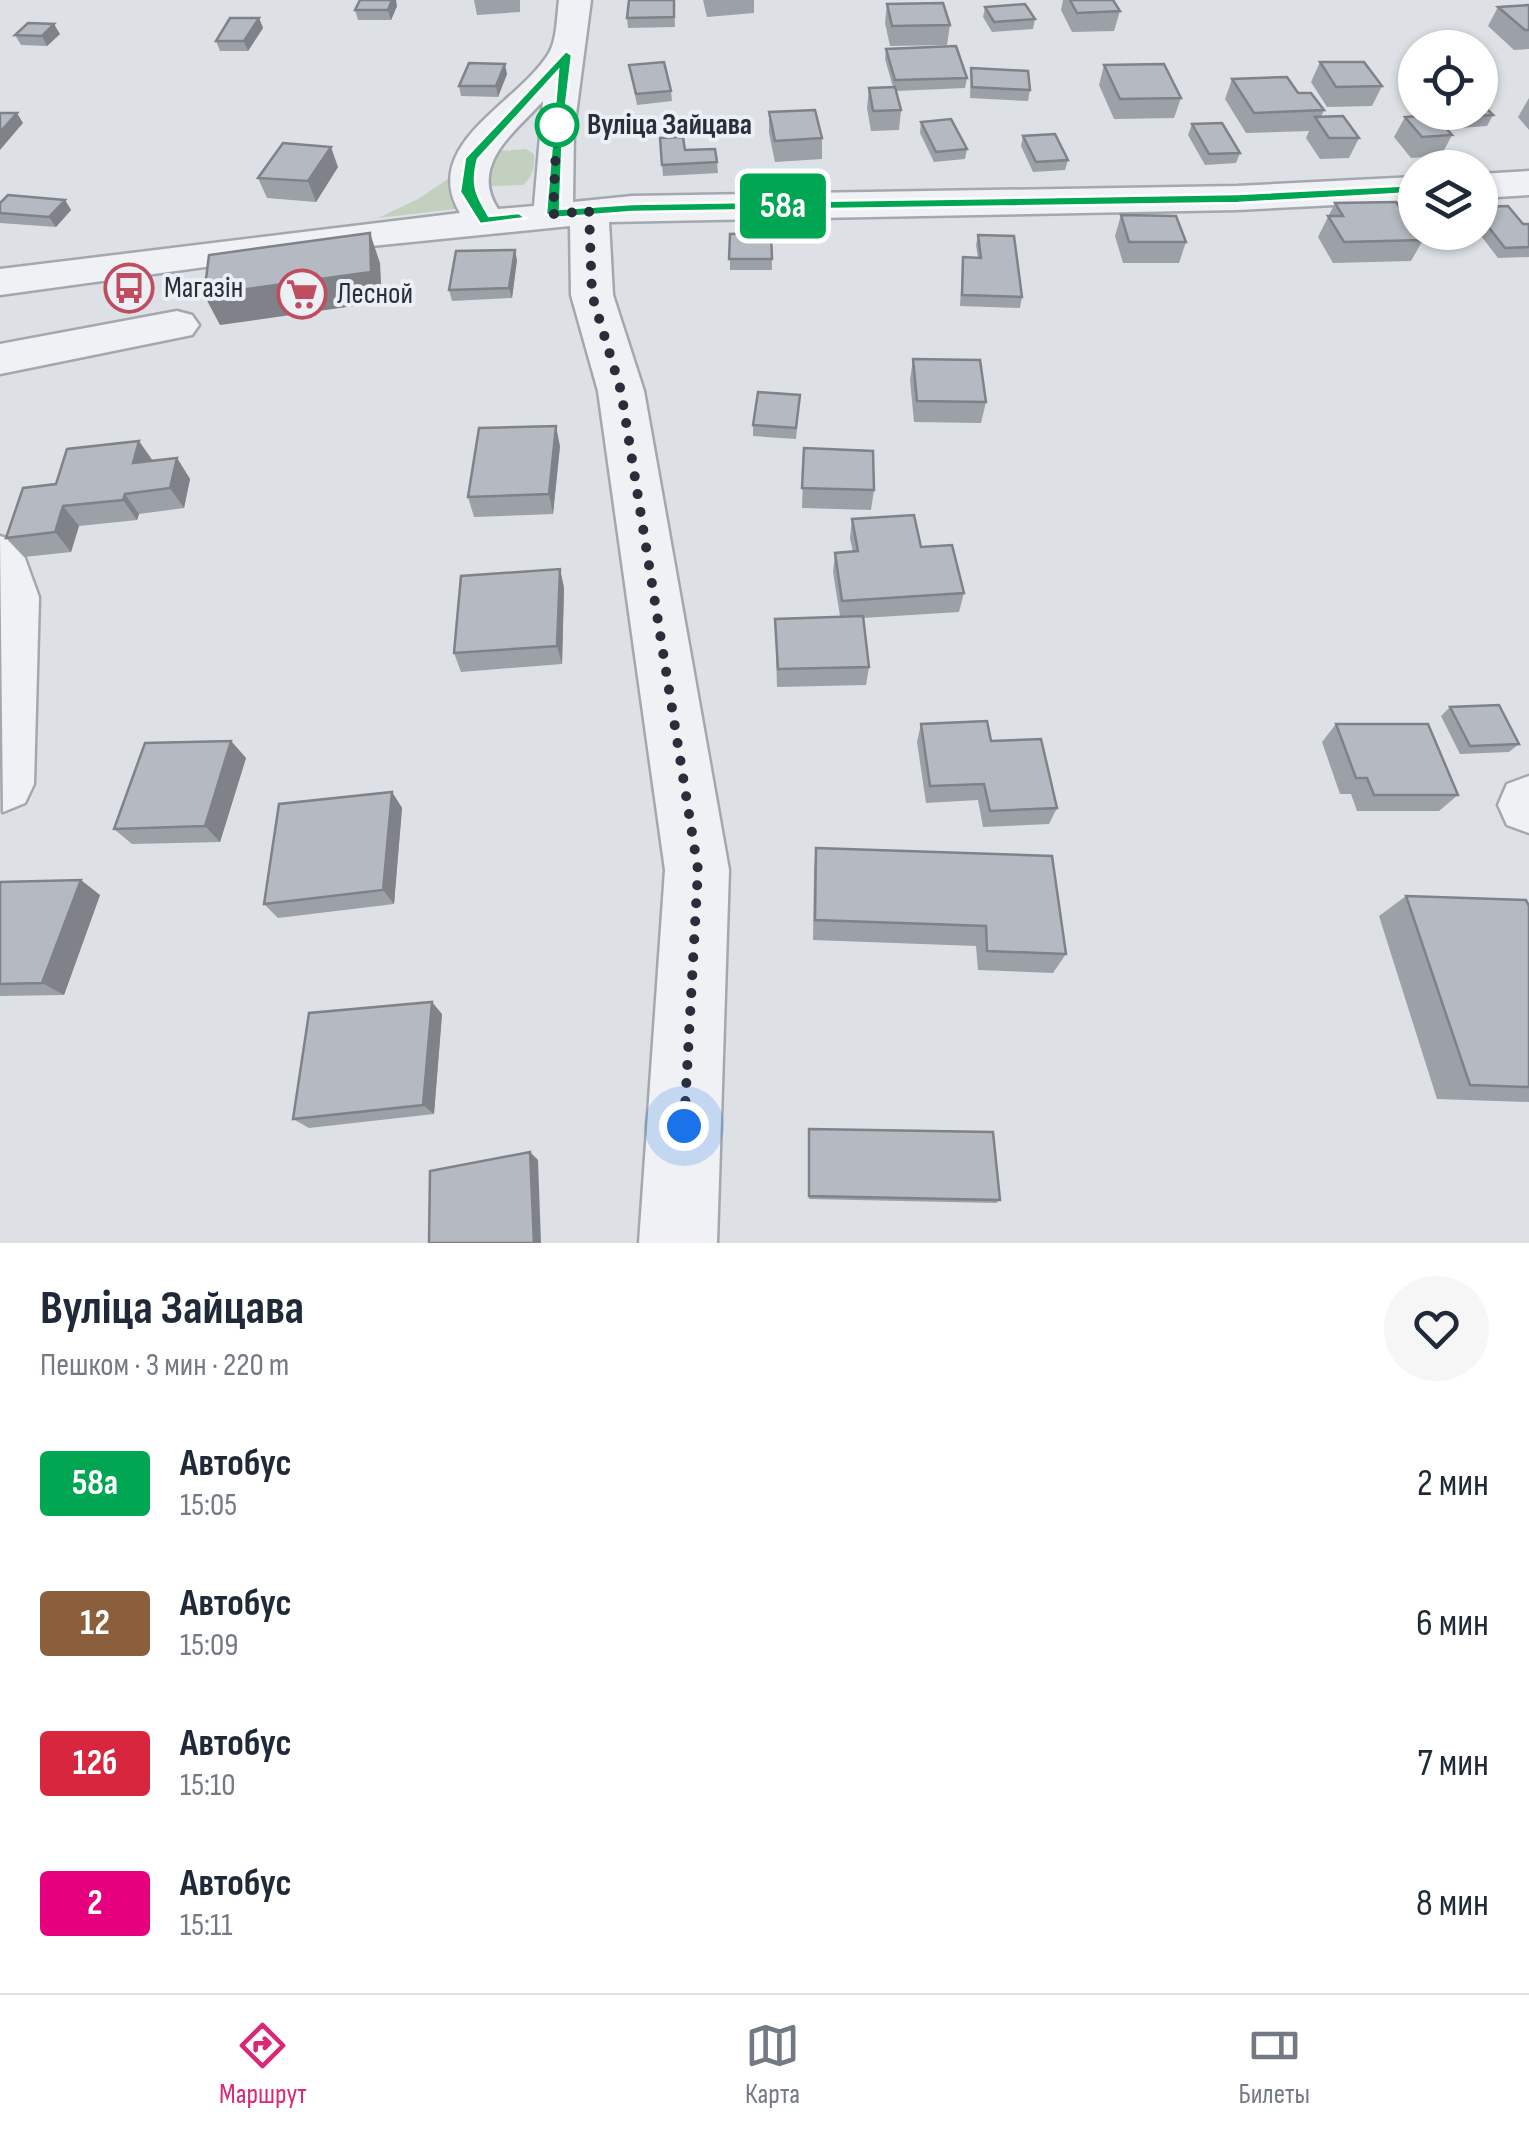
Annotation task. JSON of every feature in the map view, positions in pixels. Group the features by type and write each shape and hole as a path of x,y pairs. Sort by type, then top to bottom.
{"street":[{"path":"575,0 556,130 571,213 621,391 698,870 678,1243"},
{"path":"322,239 472,158 566,55"},
{"path":"472,158 467,192 485,221"},
{"path":"1498,185 1529,183"},
{"path":"0,282 322,239 571,213 1238,198 1398,190"},
{"path":"0,359 177,325"},
{"path":"0,556 12,596 3,784"}],"green space":[{"path":"526,149 534,154 534,163 523,185 492,186 485,180 489,160 500,151"},
{"path":"448,179 450,196 464,208 378,218 418,199"}],"building":[{"path":"360,0 392,0 388,10 355,10"},
{"path":"629,0 674,0 674,17 627,18"},
{"path":"1070,0 1113,0 1120,11 1077,13"},
{"path":"943,3 950,25 892,26 887,4"},
{"path":"1025,4 1035,19 994,22 985,7"},
{"path":"1529,5 1529,30 1498,7"},
{"path":"230,18 259,18 244,41 216,41"},
{"path":"28,23 54,24 42,36 15,35"},
{"path":"956,46 967,78 895,80 886,49"},
{"path":"664,62 671,91 636,94 629,65"},
{"path":"1320,62 1364,62 1382,86 1336,87"},
{"path":"469,63 505,64 496,86 459,86"},
{"path":"1164,64 1181,98 1120,99 1104,65"},
{"path":"971,68 1028,71 1030,90 972,87"},
{"path":"1287,77 1298,93 1311,93 1324,110 1254,113 1232,79"},
{"path":"895,87 901,110 873,111 869,88"},
{"path":"815,110 822,138 775,141 769,112"},
{"path":"0,113 17,113 0,132"},
{"path":"1343,116 1359,138 1329,138 1315,117"},
{"path":"951,119 967,149 936,152 921,122"},
{"path":"1222,123 1240,153 1209,154 1192,124"},
{"path":"1416,130 1448,130 1452,135 1422,137"},
{"path":"1055,134 1068,160 1036,162 1023,136"},
{"path":"683,137 685,150 715,149 717,162 662,165 660,138"},
{"path":"283,143 331,147 308,181 258,178"},
{"path":"8,195 65,200 49,217 0,213 0,203"},
{"path":"1396,202 1398,241 1344,242 1328,216 1343,216 1335,203"},
{"path":"1498,206 1508,206 1523,224 1529,224 1529,247 1505,248 1498,239"},
{"path":"1121,215 1176,216 1186,242 1129,242"},
{"path":"370,233 371,272 204,295 209,255"},
{"path":"771,233 772,259 729,259 730,234"},
{"path":"978,235 1014,236 1022,297 962,295 963,257 981,258"},
{"path":"515,250 509,288 449,290 456,251"},
{"path":"913,359 980,360 986,402 917,401"},
{"path":"758,392 800,395 796,428 753,425"},
{"path":"556,426 549,494 468,497 479,428"},
{"path":"139,441 133,463 177,458 170,488 125,494 123,500 63,506 55,532 6,538 23,488 56,484 67,449"},
{"path":"804,448 873,451 874,490 802,488"},
{"path":"914,515 921,547 952,545 964,593 842,601 835,553 858,551 852,519"},
{"path":"560,569 557,646 454,653 461,576"},
{"path":"863,616 869,667 778,669 775,619"},
{"path":"1499,705 1519,744 1470,746 1450,707"},
{"path":"987,721 991,741 1041,739 1057,808 990,811 984,784 930,786 921,724"},
{"path":"1336,724 1428,724 1458,795 1374,795 1367,778 1356,778"},
{"path":"231,741 205,826 114,829 145,743"},
{"path":"392,792 383,890 264,904 279,804"},
{"path":"816,848 1052,856 1066,954 987,951 986,926 815,920"},
{"path":"81,880 42,983 0,984 0,882"},
{"path":"1406,896 1526,900 1529,1087 1470,1085"},
{"path":"432,1002 423,1105 293,1119 309,1013"},
{"path":"809,1129 993,1132 1000,1200 809,1196"},
{"path":"530,1152 534,1243 429,1243 430,1171"}],"bus line":[{"name":"58а","path":"519,218 485,221 467,192 466,176 472,158 566,55 556,130 553,214 632,208 1238,198 1398,190"}],"place":[{"name":"Вуліца Зайцава","path":"557,125"},
{"name":"Магазін","path":"129,288"},
{"name":"Лесной","path":"302,294"}],"route":[{"path":"557,125 553,214 589,211 592,295 621,391 698,870 684,1126"}]}
